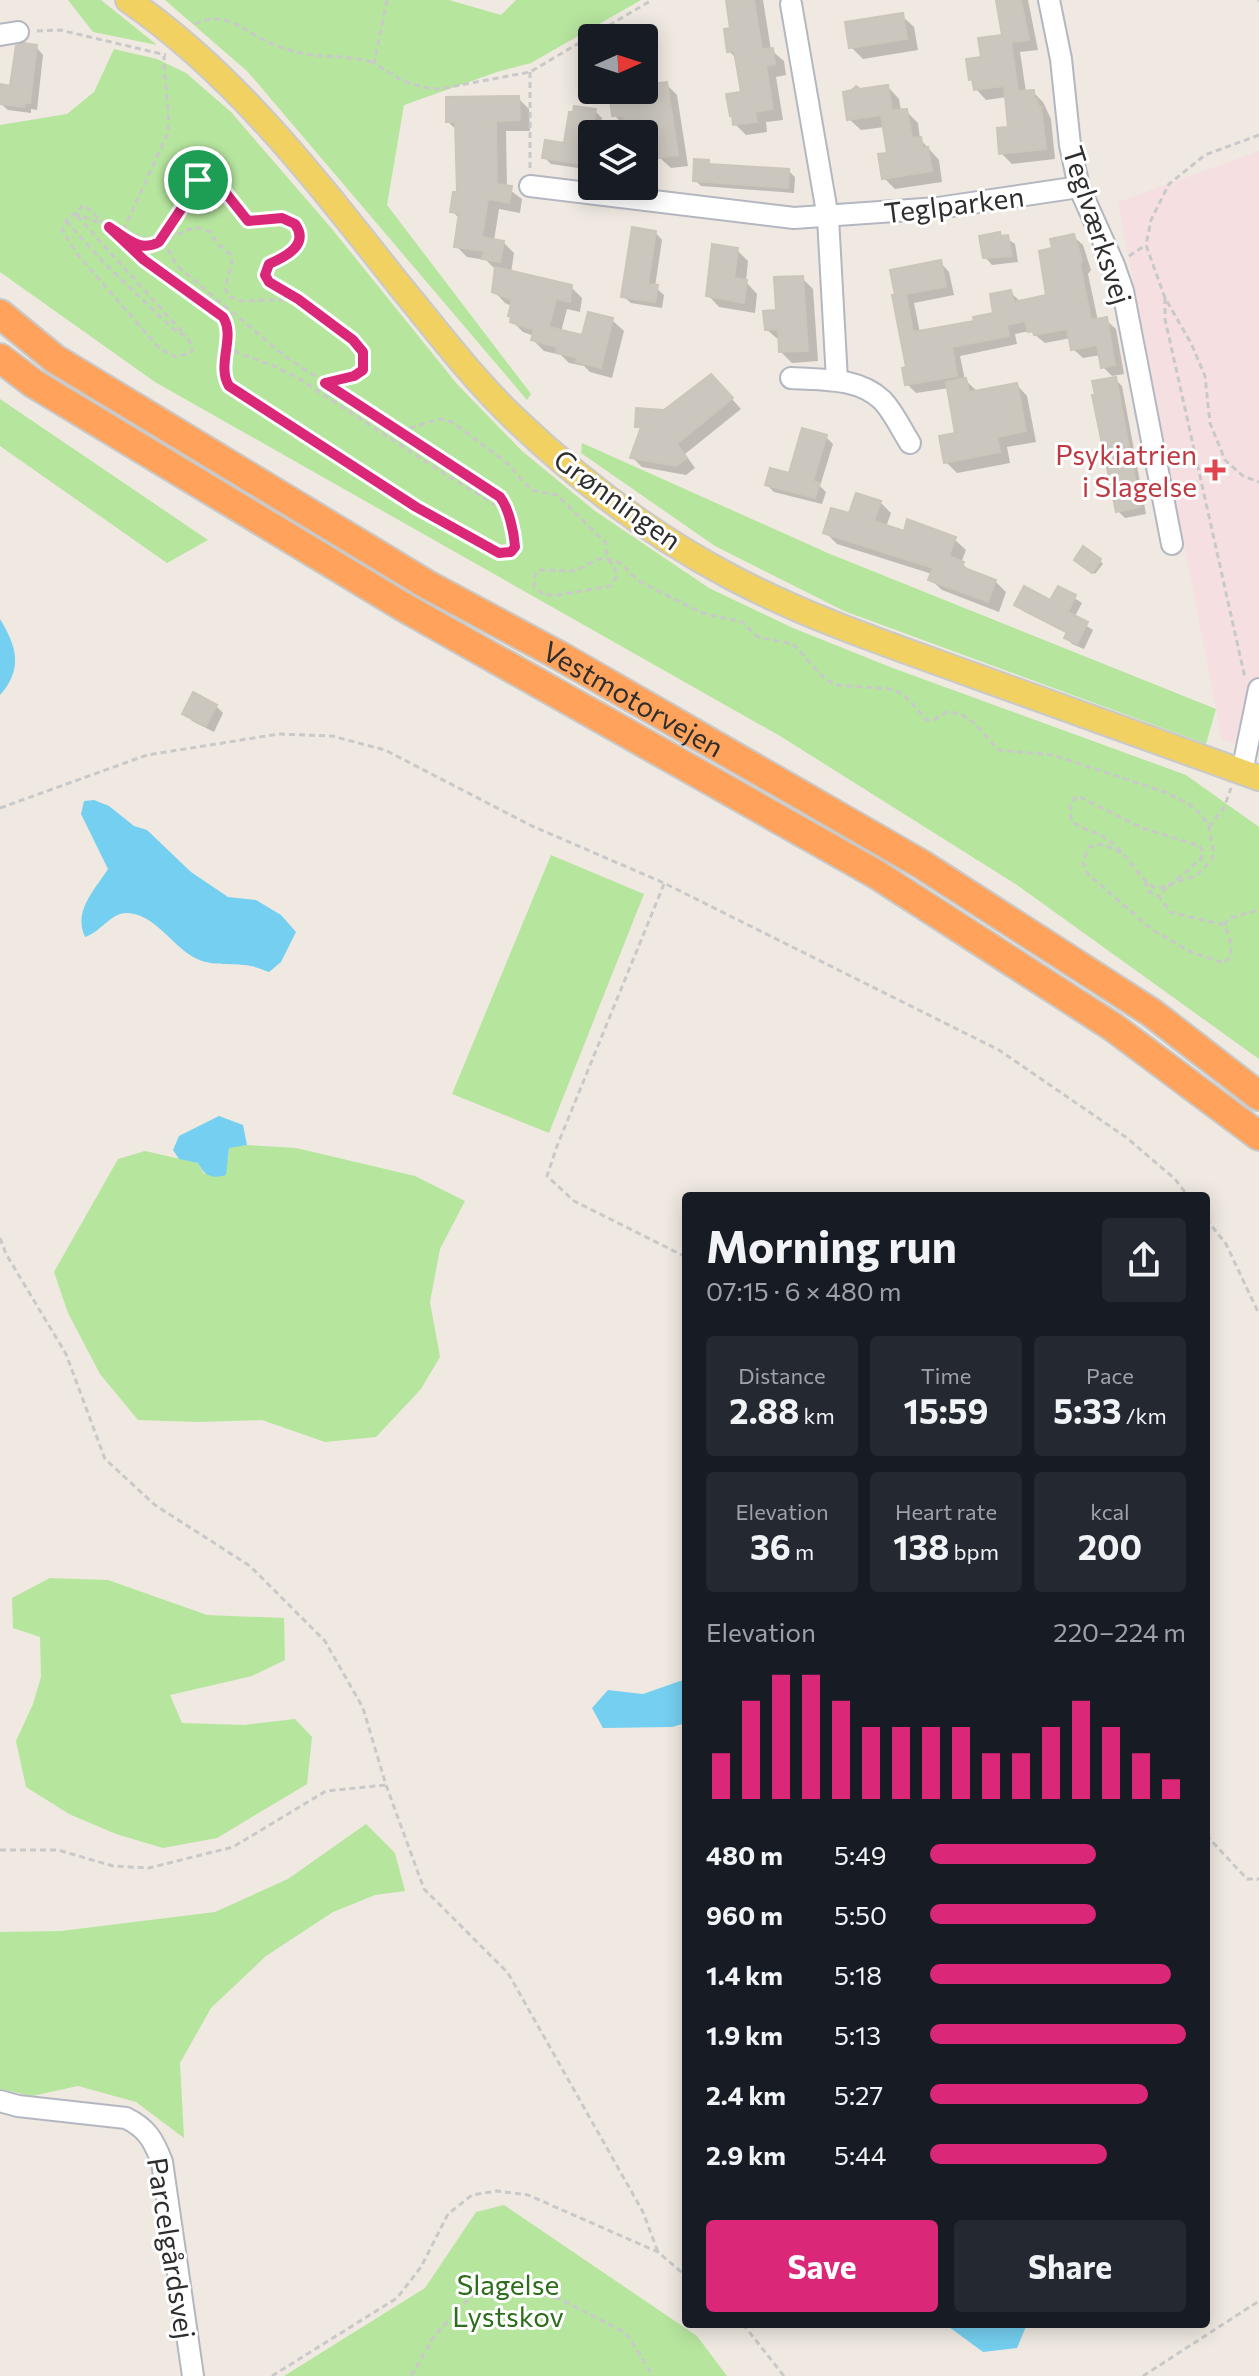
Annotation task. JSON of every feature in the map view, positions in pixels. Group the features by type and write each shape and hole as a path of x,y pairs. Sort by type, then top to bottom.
{"highway":[{"name":"Vestmotorvejen","path":"0,314 55,359 426,584 560,656 921,864 1152,1013 1259,1096"},
{"name":"Vestmotorvejen","path":"0,358 46,391 402,606 876,874 1113,1027 1259,1136"}],"main road":[{"name":"Grønningen","path":"128,0 171,48 274,133 454,353 514,418 584,480 661,535 731,577 813,615 1244,779"}],"street":[{"name":"Teglværksvej","path":"1049,0 1061,59 1070,145 1079,187 1123,291 1172,544"},
{"path":"791,4 828,218 837,380"},
{"name":"Teglparken","path":"530,186 751,215 828,218 938,208 1079,187"},
{"path":"791,378 837,380 865,389 883,401 910,443"},
{"path":"1244,779 1257,695"},
{"name":"Parcelgårdsvej","path":"0,2101 18,2106 126,2118 142,2126 154,2141 162,2162 193,2376"}],"path":[{"path":"374,63 387,0"},
{"path":"123,231 168,133 171,48 191,26 205,19 216,17 239,24 276,45 306,54 359,57 401,80 439,89 530,72 652,0"},
{"path":"9,33 60,30 171,48"},
{"path":"530,72 530,186"},
{"path":"1259,135 1205,155 1169,184 1151,220 1146,245 1165,298 1191,343 1205,376 1210,423 1225,460 1243,476 1259,482"},
{"path":"159,242 204,175 214,176 248,221 282,218 291,221 299,229 298,244 289,255 269,264 265,275 269,282 298,299 353,340 363,352 363,370 354,376 325,383"},
{"path":"74,213 186,336 192,352 176,357 160,349 78,255 62,230 66,221 74,213 84,205 144,260 223,317 227,334 223,371 229,386 389,490 499,553 511,552 515,547 500,497 286,357 177,266 166,245 123,231 99,218"},
{"path":"74,213 109,227 139,246 151,246 196,227 206,229 231,255 225,289 230,297 242,301 298,299"},
{"path":"66,221 106,265 173,329 186,336"},
{"path":"1165,298 1165,319 1243,660 1247,697 1257,695"},
{"path":"227,334 229,343 238,353 298,378 505,510"},
{"path":"400,431 440,419 452,422 506,462 531,490 557,495 606,543 609,559 617,576 606,589 551,596 540,593 534,587 535,574 545,568 575,571 598,559 609,559 620,563 639,581 702,613 742,622 758,637 793,644 825,679 836,685 891,689 904,695 927,720 947,712 957,712 973,720 999,750 1053,755 1165,792 1189,804 1201,814 1209,827 1212,860 1196,876 1159,888 1145,881"},
{"path":"0,808 147,755 279,734 332,736 385,750 532,826 664,883 999,1050 1127,1138 1175,1179 1185,1192"},
{"path":"1209,827 1244,779"},
{"path":"1159,896 1201,859 1203,852 1200,846 1142,828 1088,799 1080,797 1072,801 1069,812 1074,825 1099,834 1127,858 1145,881 1149,892 1159,896 1170,912 1224,925"},
{"path":"1127,858 1110,846 1095,844 1085,851 1083,862 1087,873 1151,929 1191,952 1224,963 1231,957 1230,938 1224,925"},
{"path":"664,883 547,1176 574,1201 682,1255"},
{"path":"1224,925 1229,918 1259,910"},
{"path":"1210,1224 1226,1244 1259,1314"},
{"path":"0,1238 6,1254 66,1354 105,1459 155,1505 250,1566 325,1641 363,1708 386,1785 424,1889 508,1973 643,2212 658,2252"},
{"path":"0,1850 58,1850 113,1866 149,1868 233,1847 326,1791 386,1785"},
{"path":"1210,1839 1247,1879 1259,1879"},
{"path":"272,2376 397,2298 421,2267 448,2214 472,2195 497,2191 528,2195 658,2252 682,2273"},
{"path":"411,2376 435,2335 481,2286 510,2286 560,2299 626,2333 653,2376"},
{"path":"1143,2376 1259,2301"},
{"path":"746,2328 784,2376"}],"shaded area":[{"name":"Psykiatrien i Slagelse","path":"1259,151 1259,752 1222,739 1118,202"}],"green space":[{"path":"68,0 101,0 157,45 93,32"},
{"path":"165,0 449,0 501,15 516,0 641,0 599,24 578,24 578,36 531,63 404,105 387,205 531,394 527,400 248,72"},
{"path":"114,49 157,59 186,73 231,112 332,229 457,384 522,451 595,511 709,588 793,628 890,667 1186,775 1259,827 1259,1059 1017,885 780,736 155,382 0,272 0,125 67,114 94,92"},
{"path":"0,399 208,540 167,563 0,446"},
{"path":"582,443 830,554 1216,709 1206,744 844,611 715,546 581,453"},
{"path":"551,855 644,894 549,1133 452,1094"},
{"path":"229,1147 296,1148 415,1176 465,1201 440,1249 430,1302 440,1357 421,1389 376,1437 325,1442 262,1420 138,1420 100,1374 68,1313 54,1272 118,1159 145,1151 198,1163 204,1174 228,1159"},
{"path":"50,1578 108,1580 207,1615 284,1618 285,1660 252,1676 170,1695 182,1723 244,1725 295,1719 312,1737 307,1784 217,1838 163,1848 116,1834 69,1814 26,1787 16,1741 41,1677 40,1637 13,1628 12,1598"},
{"path":"366,1824 395,1853 405,1891 375,1895 333,1912 266,1956 211,2008 180,2063 184,2138 136,2102 78,2086 32,2096 0,2089 0,1932 61,1931 215,1912 288,1879"},
{"name":"Slagelse Lystskov","path":"504,2205 697,2336 727,2376 284,2376 425,2288 476,2212"}],"water":[{"path":"0,619 14,648 15,667 0,695"},
{"path":"94,800 109,806 134,826 147,830 191,872 228,897 256,900 281,915 296,932 281,962 269,972 251,966 205,962 183,950 146,919 128,913 116,916 85,937 83,910 108,869 81,814 84,801"},
{"path":"219,1116 243,1125 247,1145 229,1148 226,1175 216,1177 206,1174 198,1163 179,1159 173,1150 179,1136"},
{"path":"682,1680 682,1724 603,1728 592,1708 608,1690 643,1694"},
{"path":"950,2328 1025,2328 1017,2348 983,2352"}],"building":[{"path":"726,0 754,0 762,49 773,48 775,64 766,66 773,109 755,112 757,122 733,125 730,116 726,94 741,92 734,51 727,52 724,29 730,28"},
{"path":"996,0 1021,0 1029,40 1011,42 1018,91 1034,90 1034,99 1041,107 1046,149 999,154 997,128 1008,127 1004,86 974,90 972,79 969,80 966,59 981,57 978,38 1002,35"},
{"path":"903,13 907,39 849,48 845,22"},
{"path":"23,43 37,45 30,103 25,103 24,107 0,104 0,84 10,86 16,46"},
{"path":"667,82 678,155 658,158 658,120 624,120 623,116 612,116 610,104 658,104 658,83"},
{"path":"888,85 892,110 907,109 912,138 921,137 923,148 928,147 932,171 882,179 878,154 887,153 881,115 847,120 843,92 856,86 860,89"},
{"path":"519,96 520,120 496,121 497,184 512,186 509,203 488,199 482,237 504,241 500,262 482,259 484,251 454,247 459,213 450,212 453,192 457,192 455,122 446,122 446,97"},
{"path":"574,106 596,109 594,120 578,120 578,164 542,158 545,140 564,143 569,112 573,112"},
{"path":"694,159 709,160 709,164 789,169 788,188 693,181"},
{"path":"632,227 656,231 648,284 658,285 655,302 621,297"},
{"path":"1000,232 1001,236 1008,235 1012,256 983,258 979,236"},
{"path":"1074,234 1082,260 1080,264 1091,320 1107,317 1115,365 1101,368 1097,345 1071,350 1067,329 1034,335 1033,331 1028,332 1025,321 1007,325 1009,336 952,347 957,376 905,385 902,368 906,367 890,270 941,260 946,287 906,294 913,332 974,321 973,317 993,313 990,294 1011,290 1014,302 1046,295 1039,251 1052,248 1050,239"},
{"path":"712,244 738,248 734,278 747,280 744,303 706,296"},
{"path":"495,267 572,285 570,302 556,299 549,327 582,335 588,312 613,318 601,368 576,362 577,358 556,352 557,347 531,340 534,330 510,322 511,317 508,316 512,300 492,292"},
{"path":"803,276 808,351 779,352 778,329 765,330 763,311 776,310 774,277"},
{"path":"711,374 733,398 677,444 687,458 676,466 630,458 641,427 635,427 636,408 664,410"},
{"path":"1116,377 1140,507 1116,512 1092,395 1095,395 1092,381"},
{"path":"966,378 969,392 1017,383 1026,431 997,437 1000,452 944,463 939,436 955,433 946,382"},
{"path":"802,428 827,435 813,481 820,483 815,498 765,485 770,468 789,473"},
{"path":"856,493 881,501 874,521 904,531 907,519 956,537 949,556 964,562 962,567 996,580 988,602 928,580 933,568 823,533 831,508 849,513"},
{"path":"1083,546 1101,559 1092,573 1074,560"},
{"path":"1024,586 1050,600 1058,586 1076,595 1068,612 1088,622 1077,644 1064,638 1067,632 1014,605"},
{"path":"193,692 217,705 206,726 182,714"}],"place":[{"name":"Psykiatrien i Slagelse","path":"1215,470"}],"route":[{"path":"204,175 218,179 248,221 282,218 295,224 300,235 298,244 289,255 269,264 265,275 269,282 298,299 353,340 363,352 363,370 354,376 325,383 500,497 515,539 511,552 499,553 416,507 229,386 223,371 227,324 223,317 144,260 109,227 139,246 159,242 198,180 204,175"}]}
